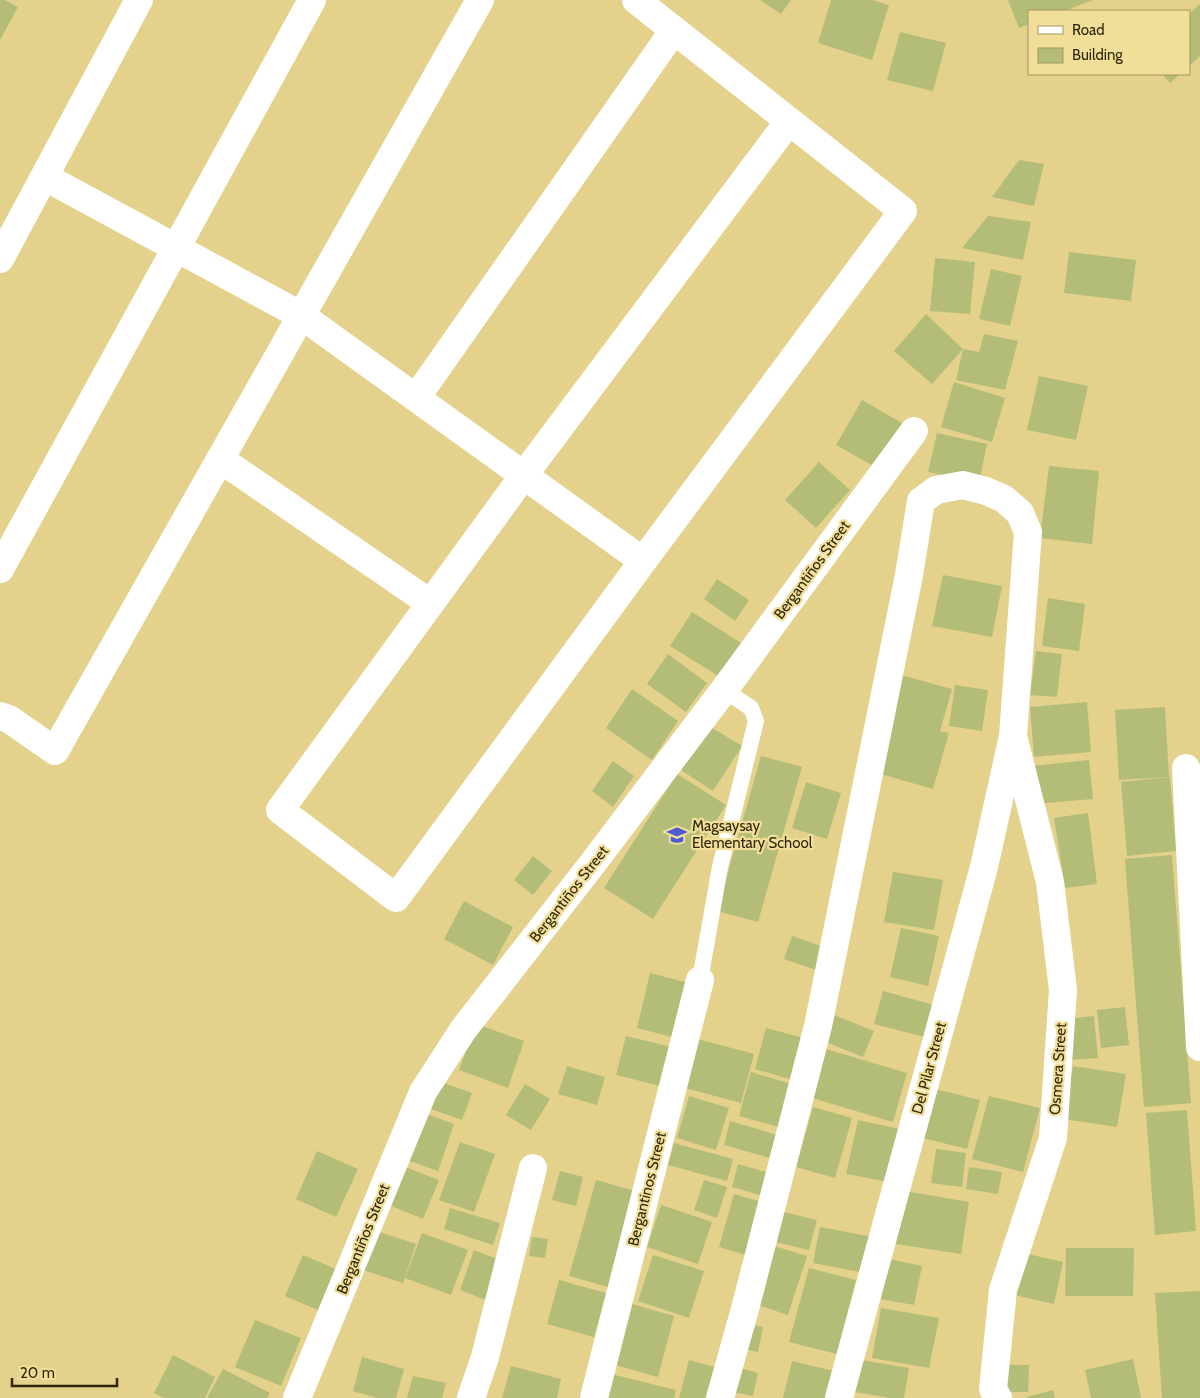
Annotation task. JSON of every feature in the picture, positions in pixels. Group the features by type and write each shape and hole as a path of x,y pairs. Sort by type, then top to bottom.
{"street":[{"path":"0,260 139,0"},
{"path":"0,569 312,0"},
{"path":"0,716 9,719 55,751 480,0"},
{"path":"636,0 903,211 396,898 280,810 524,475 789,121"},
{"path":"416,398 674,30"},
{"path":"45,177 302,316 643,561"},
{"name":"Bergantiños Street","path":"297,1398 423,1092 463,1030 724,690 914,431"},
{"path":"220,459 430,603"},
{"path":"720,1398 745,1309 818,1026 907,584 921,501 936,490 963,485 986,491 1004,500 1020,513 1028,532 1013,736"},
{"name":"Del Pilar Street","path":"840,1398 981,875 1013,736"},
{"name":"Osmera Street","path":"998,1398 993,1389 1003,1290 1053,1138 1063,990 1050,882 1013,736"},
{"path":"1186,768 1200,1047"},
{"name":"Bergantinos Street","path":"594,1398 700,980"},
{"path":"471,1398 485,1356 533,1168"}],"lane":[{"path":"700,980 720,867 756,721 751,708 724,690"}],"building":[{"path":"0,0 5,0 18,7 0,40"},
{"path":"760,0 791,0 781,14"},
{"path":"831,0 872,0 889,5 872,60 818,43"},
{"path":"1008,0 1093,0 1067,10 1028,10 1028,24 1019,28"},
{"path":"1200,4 1200,56 1190,65 1190,13"},
{"path":"900,32 946,43 933,91 887,80"},
{"path":"1163,75 1179,75 1170,83"},
{"path":"1019,160 1044,164 1034,206 992,197"},
{"path":"988,216 1031,222 1023,260 962,248"},
{"path":"1069,252 1136,260 1131,301 1064,293"},
{"path":"935,258 975,262 970,314 930,311"},
{"path":"991,269 1022,276 1010,326 979,319"},
{"path":"926,314 963,349 932,384 894,351"},
{"path":"984,334 1018,341 1005,390 956,380 963,349 979,352"},
{"path":"1039,376 1088,386 1076,440 1027,430"},
{"path":"954,382 1005,398 992,442 941,427"},
{"path":"862,400 902,423 877,468 836,445"},
{"path":"937,433 987,444 979,483 928,472"},
{"path":"819,462 850,490 816,528 785,500"},
{"path":"1049,466 1099,471 1092,544 1040,538"},
{"path":"943,575 1002,586 992,637 932,626"},
{"path":"717,579 749,600 735,621 704,599"},
{"path":"1048,598 1085,604 1079,651 1042,646"},
{"path":"692,612 741,643 720,677 670,646"},
{"path":"1036,651 1062,654 1057,697 1030,695"},
{"path":"668,654 707,683 686,712 647,684"},
{"path":"897,674 952,689 940,731 949,733 933,789 870,771"},
{"path":"955,685 988,690 982,731 949,726"},
{"path":"632,689 678,721 652,760 606,728"},
{"path":"1087,702 1091,752 1034,757 1030,707"},
{"path":"1165,707 1169,777 1119,780 1115,710"},
{"path":"709,726 742,746 713,791 681,770"},
{"path":"761,756 802,767 758,922 717,911"},
{"path":"1089,760 1093,799 1034,804 1031,766"},
{"path":"613,761 634,776 613,807 592,791"},
{"path":"677,774 726,805 653,919 604,888"},
{"path":"1170,777 1176,851 1127,856 1121,782"},
{"path":"806,782 841,793 827,839 792,828"},
{"path":"1088,813 1097,884 1065,888 1054,818"},
{"path":"1172,855 1191,1103 1144,1107 1125,859"},
{"path":"533,856 552,871 533,895 514,880"},
{"path":"893,872 943,880 934,930 884,922"},
{"path":"464,901 513,927 493,965 444,939"},
{"path":"901,928 939,936 928,986 890,977"},
{"path":"792,936 824,947 816,970 784,959"},
{"path":"650,973 689,983 676,1038 637,1028"},
{"path":"883,991 934,1005 925,1037 874,1024"},
{"path":"1125,1007 1129,1045 1101,1048 1097,1010"},
{"path":"834,1015 874,1031 863,1057 823,1041"},
{"path":"1094,1016 1098,1058 1070,1060 1066,1019"},
{"path":"476,1024 524,1041 508,1088 459,1070"},
{"path":"766,1028 808,1039 796,1081 755,1069"},
{"path":"626,1036 675,1048 665,1087 616,1075"},
{"path":"698,1039 754,1054 741,1103 685,1088"},
{"path":"826,1049 907,1073 893,1122 812,1098"},
{"path":"567,1066 605,1077 597,1105 558,1094"},
{"path":"1073,1066 1126,1074 1117,1127 1064,1119"},
{"path":"751,1072 791,1084 779,1127 739,1116"},
{"path":"441,1082 472,1093 462,1120 431,1109"},
{"path":"525,1084 550,1099 531,1130 506,1115"},
{"path":"935,1089 980,1100 967,1149 923,1138"},
{"path":"689,1096 729,1108 716,1150 677,1138"},
{"path":"989,1096 1040,1108 1023,1172 972,1159"},
{"path":"813,1107 852,1118 835,1178 796,1167"},
{"path":"1187,1110 1196,1231 1155,1235 1146,1113"},
{"path":"424,1113 454,1124 438,1171 407,1160"},
{"path":"858,1120 905,1130 894,1183 846,1174"},
{"path":"730,1121 781,1136 774,1159 724,1145"},
{"path":"460,1142 495,1154 474,1212 439,1200"},
{"path":"674,1143 733,1159 727,1181 668,1165"},
{"path":"936,1149 966,1153 962,1187 931,1183"},
{"path":"317,1151 358,1169 336,1217 296,1199"},
{"path":"395,1163 439,1180 423,1219 379,1201"},
{"path":"738,1164 773,1174 767,1197 732,1187"},
{"path":"969,1167 1002,1172 998,1194 966,1189"},
{"path":"560,1171 583,1177 576,1206 552,1200"},
{"path":"596,1180 639,1192 612,1288 569,1276"},
{"path":"704,1180 727,1187 717,1218 694,1210"},
{"path":"905,1191 969,1202 961,1254 896,1244"},
{"path":"734,1194 768,1204 752,1257 719,1247"},
{"path":"661,1205 712,1222 698,1264 647,1247"},
{"path":"450,1208 500,1223 493,1245 444,1229"},
{"path":"784,1212 817,1220 809,1250 776,1242"},
{"path":"820,1227 873,1237 865,1273 813,1263"},
{"path":"370,1229 416,1244 403,1283 357,1268"},
{"path":"422,1233 468,1250 451,1295 405,1278"},
{"path":"532,1237 548,1239 545,1258 529,1256"},
{"path":"774,1246 807,1256 788,1315 755,1304"},
{"path":"1066,1248 1134,1248 1133,1296 1065,1296"},
{"path":"474,1250 505,1262 491,1302 460,1290"},
{"path":"1019,1252 1063,1262 1054,1304 1010,1294"},
{"path":"303,1255 336,1269 318,1310 285,1296"},
{"path":"653,1255 704,1271 689,1318 638,1301"},
{"path":"889,1259 922,1266 914,1305 880,1299"},
{"path":"809,1268 856,1280 837,1354 789,1342"},
{"path":"559,1280 606,1293 594,1337 547,1324"},
{"path":"1200,1291 1200,1398 1162,1398 1155,1293"},
{"path":"632,1304 674,1316 658,1377 615,1365"},
{"path":"881,1308 939,1318 929,1368 872,1358"},
{"path":"255,1320 301,1338 281,1386 235,1367"},
{"path":"749,1324 763,1327 758,1352 744,1349"},
{"path":"173,1355 215,1377 205,1398 164,1398 154,1393"},
{"path":"362,1357 404,1369 396,1398 377,1398 353,1391"},
{"path":"1133,1359 1141,1398 1091,1398 1085,1370"},
{"path":"689,1360 721,1369 714,1398 679,1398"},
{"path":"861,1360 909,1368 904,1398 890,1398 855,1392"},
{"path":"792,1361 838,1372 832,1398 783,1398"},
{"path":"996,1365 1029,1365 1028,1392 995,1392"},
{"path":"511,1366 561,1379 557,1398 502,1398"},
{"path":"734,1366 758,1373 753,1396 728,1391"},
{"path":"223,1369 270,1393 267,1398 207,1398"},
{"path":"611,1374 676,1390 674,1398 605,1398"},
{"path":"413,1376 446,1383 442,1398 407,1398"},
{"path":"1053,1390 1055,1398 1027,1398 1027,1397"}],"place":[{"name":"Magsaysay Elementary School","path":"677,835"}]}
